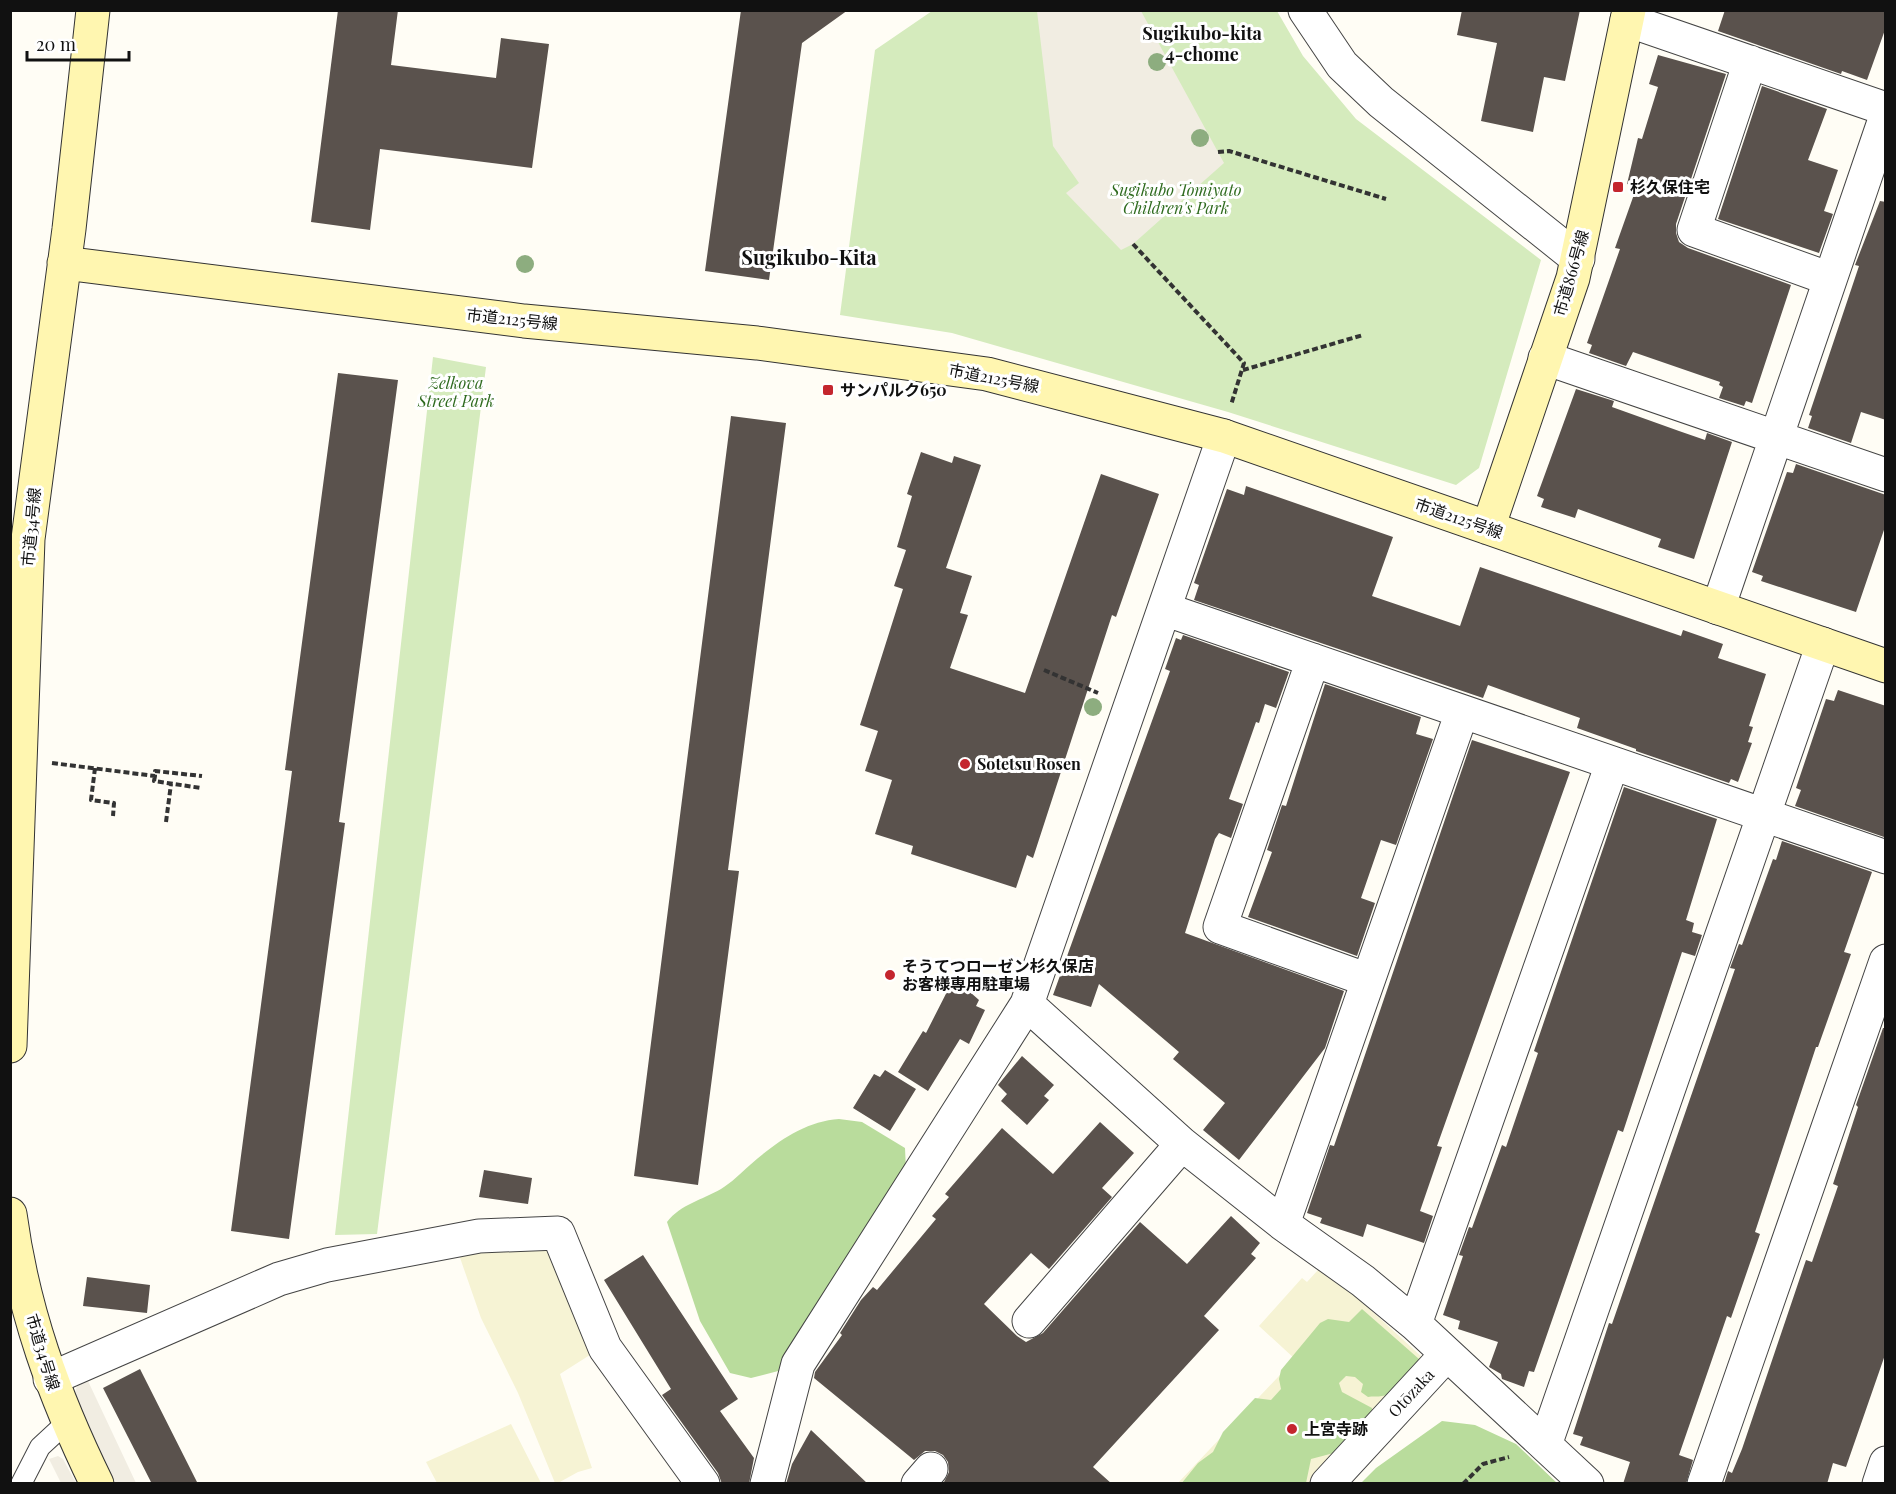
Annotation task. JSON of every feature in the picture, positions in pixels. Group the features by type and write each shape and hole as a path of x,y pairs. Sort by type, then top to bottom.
{"street":[{"name":"市道34号線","path":"10,1046 28,538 64,263 93,10"},
{"path":"1305,10 1342,65 1381,102 1578,259"},
{"path":"1628,15 1750,62 1886,109"},
{"name":"市道866号線","path":"1488,528 1578,259 1628,15"},
{"path":"1750,62 1694,230 1830,279"},
{"path":"1718,608 1886,116"},
{"name":"市道2125号線","path":"64,263 512,319 757,343 987,374 1226,424 1488,528 1886,666"},
{"path":"1545,358 1886,475"},
{"path":"767,1484 798,1364 1027,1004 1226,424"},
{"path":"1164,609 1886,858"},
{"path":"1530,1450 1764,816 1823,644"},
{"path":"1312,660 1220,927 1368,980"},
{"path":"1283,1224 1462,712"},
{"path":"1415,1324 1612,764"},
{"path":"1704,1484 1886,961"},
{"path":"1027,1004 1182,1144 1283,1224 1363,1281 1415,1324 1447,1354 1530,1450 1587,1484"},
{"path":"1029,1321 1182,1144"},
{"name":"市道34号線","path":"10,1214 18,1270 50,1379 67,1422 97,1484"},
{"path":"50,1379 279,1279 327,1265 479,1236 558,1233 605,1348 703,1484"},
{"name":"Otōzaka","path":"1327,1484 1447,1354"},
{"path":"1878,1484 1886,1463"}],"lane":[{"path":"21,1484 40,1447 67,1422"}],"path":[{"path":"1218,152 1240,154 1386,199"},
{"path":"1133,244 1244,363 1226,424"},
{"path":"1242,370 1363,336"},
{"path":"1044,670 1091,691"},
{"path":"61,764 155,776"},
{"path":"95,768 91,800 114,803 113,816"},
{"path":"201,788 154,782 155,771 202,776"},
{"path":"166,822 171,784"},
{"path":"1463,1484 1483,1464 1530,1450"}],"shaded area":[{"path":"1037,11 1141,11 1224,163 1133,244 1121,250 1066,193 1079,183 1053,146"},
{"path":"553,1244 593,1353 560,1374 592,1468 578,1472 558,1483 555,1483 518,1393 481,1318 458,1252"},
{"path":"1318,1270 1360,1300 1424,1359 1313,1483 1177,1484 1295,1359 1259,1326 1302,1278 1307,1282"},
{"path":"88,1381 136,1483 113,1483 97,1454 74,1396 77,1386"},
{"path":"511,1424 541,1483 437,1483 426,1462"},
{"path":"58,1456 63,1459 76,1483 61,1483 49,1459"}],"green space":[{"name":"Sugikubo Tomiyato Children's Park","path":"932,11 1277,11 1303,56 1356,119 1541,260 1479,468 1456,485 1228,412 952,333 840,315 875,50"},
{"name":"Zelkova Street Park","path":"433,357 486,367 377,1234 335,1235"},
{"path":"839,1119 862,1122 905,1148 906,1170 782,1370 751,1378 730,1373 700,1321 667,1222 685,1207 725,1187 791,1134 814,1124"},
{"path":"1362,1309 1419,1359 1405,1382 1388,1394 1368,1397 1361,1392 1363,1384 1355,1377 1346,1376 1339,1383 1342,1392 1372,1408 1373,1419 1345,1450 1311,1459 1306,1483 1181,1484 1198,1463 1213,1452 1223,1432 1255,1398 1271,1400 1281,1389 1279,1379 1281,1370 1320,1323 1328,1319 1349,1322"},
{"path":"1442,1421 1475,1425 1516,1444 1557,1483 1361,1483 1376,1468"}],"building":[{"path":"338,10 398,10 391,65 496,78 501,38 549,44 532,168 380,149 370,230 311,222"},
{"path":"741,10 848,10 802,43 769,280 705,271"},
{"path":"1462,10 1580,10 1565,81 1544,77 1533,132 1481,121 1497,43 1457,35"},
{"path":"1725,10 1886,10 1886,27 1867,80 1842,71 1841,74 1718,31"},
{"path":"1658,55 1726,74 1676,224 1679,242 1688,248 1791,285 1752,403 1746,401 1744,406 1719,398 1723,387 1719,385 1720,382 1633,352 1626,366 1589,353 1592,345 1587,343 1620,249 1615,248 1637,186 1627,184 1638,138 1642,139 1658,87 1649,84"},
{"path":"1762,86 1827,109 1808,160 1838,170 1824,211 1833,214 1819,253 1718,219"},
{"path":"1880,201 1886,202 1886,420 1861,412 1851,443 1808,428 1812,416 1809,415 1859,266 1855,265"},
{"path":"338,373 398,380 339,822 345,823 289,1239 231,1231 292,771 285,770"},
{"path":"1576,389 1614,401 1612,407 1705,440 1707,433 1732,442 1694,559 1658,547 1661,539 1578,509 1575,518 1541,507 1544,499 1537,496"},
{"path":"731,416 786,423 728,870 739,871 698,1185 634,1176"},
{"path":"921,452 952,463 954,456 981,465 946,568 972,576 960,613 968,615 950,668 1025,693 1101,474 1159,494 1116,617 1112,615 1033,858 1027,855 1016,888 911,854 913,846 875,834 892,780 865,771 878,731 860,725 903,589 894,586 906,550 897,547 912,496 907,494"},
{"path":"1796,464 1886,495 1886,524 1856,612 1761,581 1763,576 1752,572 1787,472 1793,473"},
{"path":"1246,486 1393,537 1372,596 1460,626 1480,567 1681,636 1683,630 1723,644 1718,658 1766,674 1749,726 1753,727 1748,742 1752,743 1738,782 1731,779 1729,783 1636,751 1636,749 1577,728 1580,718 1488,685 1483,698 1194,600 1199,585 1194,583 1227,489 1244,495"},
{"path":"1183,635 1289,672 1276,708 1265,704 1259,723 1256,722 1229,799 1243,804 1231,838 1219,833 1215,839 1185,933 1344,991 1325,1048 1239,1160 1203,1130 1225,1103 1173,1059 1179,1052 1099,984 1091,1007 1053,995 1170,671 1165,669 1176,638 1181,640"},
{"path":"1325,684 1421,717 1416,734 1433,739 1396,845 1381,840 1361,898 1375,903 1357,956 1248,917 1272,852 1267,850 1282,805 1286,806"},
{"path":"1838,690 1886,706 1884,837 1795,806 1801,790 1796,788 1826,699 1834,701"},
{"path":"1472,740 1570,772 1437,1146 1442,1147 1420,1211 1433,1216 1424,1243 1367,1224 1363,1237 1320,1223 1322,1218 1307,1213 1330,1145 1334,1146"},
{"path":"1624,787 1717,819 1686,920 1694,923 1692,932 1702,935 1695,956 1682,952 1623,1132 1618,1130 1534,1372 1529,1371 1524,1387 1502,1379 1501,1374 1489,1367 1498,1342 1458,1329 1460,1321 1443,1315 1463,1256 1459,1255 1469,1227 1472,1228 1502,1145 1506,1147 1538,1053 1534,1051"},
{"path":"1782,841 1872,872 1844,952 1851,954 1818,1047 1816,1047 1755,1232 1760,1234 1731,1318 1727,1316 1679,1455 1693,1460 1686,1484 1623,1484 1630,1462 1580,1445 1583,1437 1573,1434 1609,1323 1612,1324 1735,969 1730,968 1739,944 1742,945 1773,859 1776,860"},
{"path":"954,978 979,1000 976,1006 985,1010 969,1044 960,1039 928,1091 898,1072 923,1031 926,1033"},
{"path":"1883,1028 1886,1028 1886,1352 1846,1467 1833,1463 1827,1484 1724,1484 1728,1471 1732,1473 1742,1449 1806,1260 1812,1262 1838,1186 1833,1184 1858,1107 1856,1105"},
{"path":"1022,1056 1054,1085 1044,1096 1049,1100 1027,1125 1001,1101 1007,1094 998,1085"},
{"path":"885,1070 916,1089 890,1131 853,1108 874,1074 880,1077"},
{"path":"1100,1122 1134,1153 1102,1188 1112,1197 1049,1269 1031,1253 984,1304 1017,1336 1026,1342 1043,1333 1140,1222 1187,1264 1231,1216 1260,1243 1251,1254 1256,1258 1204,1316 1219,1330 1093,1467 1112,1484 943,1484 949,1472 948,1462 943,1455 935,1451 925,1451 914,1460 814,1378 815,1372 842,1335 840,1333 861,1300 873,1287 877,1290 936,1219 932,1216 949,1197 945,1194 1002,1128 1053,1174"},
{"path":"484,1170 532,1178 528,1204 479,1197"},
{"path":"643,1255 738,1399 720,1411 754,1458 749,1484 722,1484 718,1473 662,1395 671,1389 604,1280"},
{"path":"87,1277 150,1285 147,1313 83,1306"},
{"path":"140,1369 198,1484 152,1484 103,1388"},
{"path":"811,1430 868,1484 786,1484 792,1464"}],"place":[{"name":"杉久保住宅","path":"1618,187"},
{"name":"サンパルク650","path":"828,390"},
{"name":"Sotetsu Rosen","path":"965,764"},
{"name":"そうてつローゼン杉久保店 お客様専用駐車場","path":"890,975"},
{"name":"上宮寺跡","path":"1292,1429"}],"district":[{"name":"Sugikubo-kita 4-chome","path":"1202,44"},
{"name":"Sugikubo-Kita","path":"809,258"}]}
